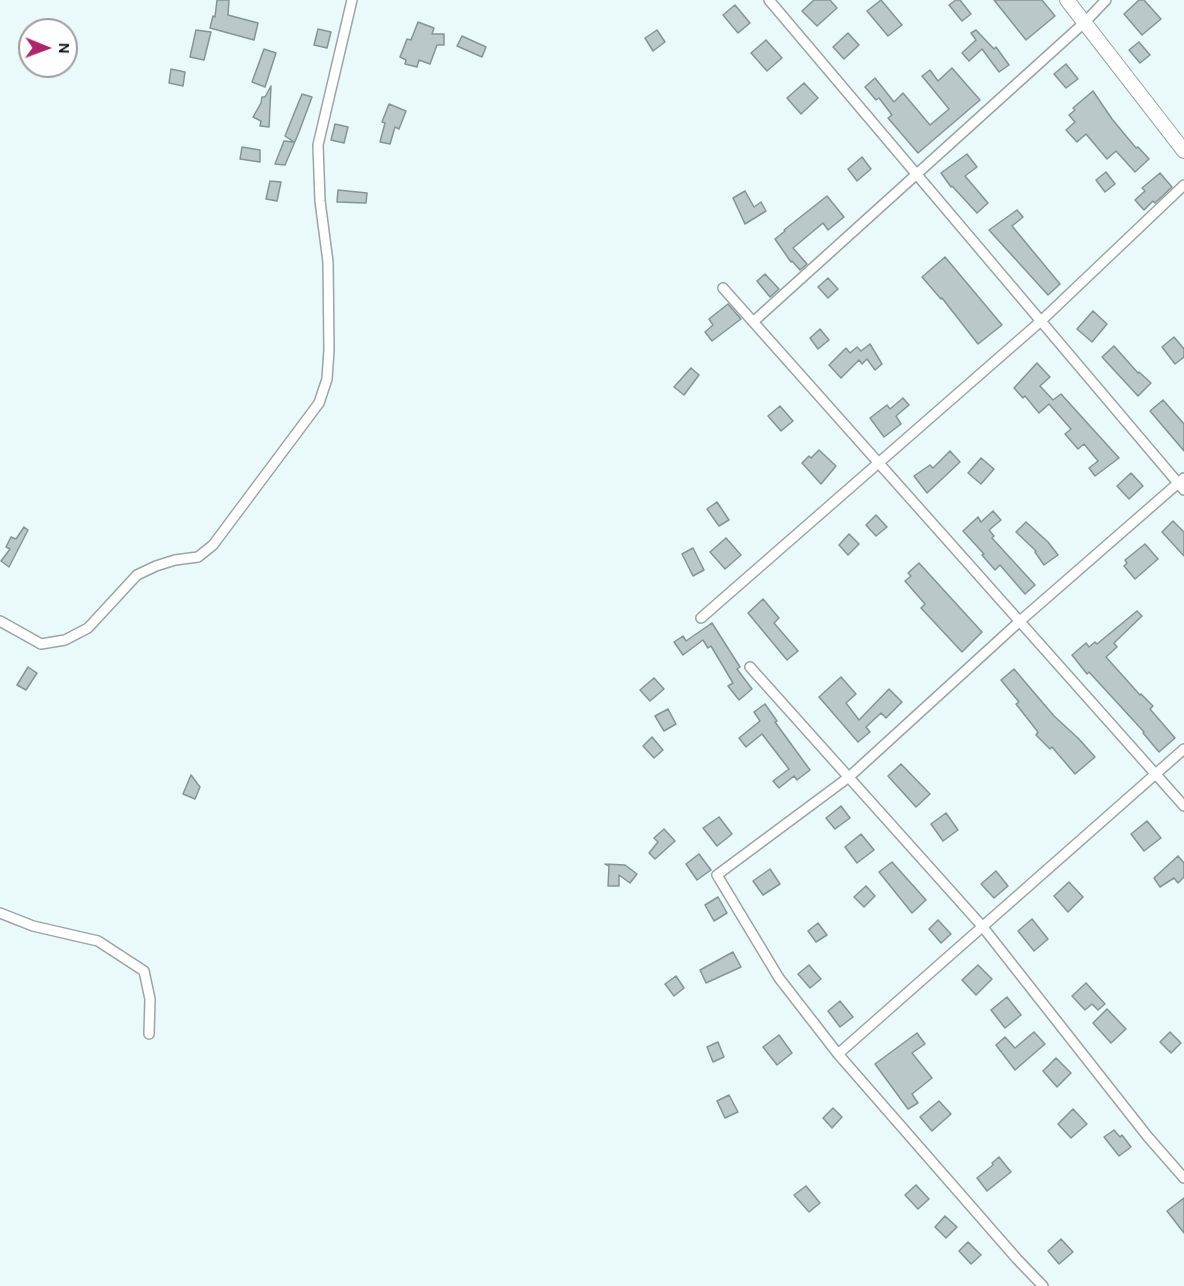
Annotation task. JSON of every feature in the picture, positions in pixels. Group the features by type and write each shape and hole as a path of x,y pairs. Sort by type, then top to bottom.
{"main road":[{"path":"1067,0 1184,151"}],"street":[{"path":"0,621 41,644 65,640 88,628 137,575 175,560 198,557 213,545 319,403 327,379 329,351 328,262 320,201 318,145 352,0"},
{"path":"769,0 1182,484 1020,621 849,777 717,875 779,978 838,1054 1043,1286"},
{"path":"753,322 1085,22 1106,0"},
{"path":"701,618 1041,321 1184,185"},
{"path":"723,288 1184,806"},
{"path":"750,667 982,926 1148,1137 1184,1178"},
{"path":"838,1054 1184,749"},
{"path":"0,913 33,926 98,941 144,971 150,999 149,1034"}],"building":[{"path":"217,0 229,0 228,15 258,23 254,40 210,28 213,16 215,17"},
{"path":"814,0 830,0 837,8 817,26 802,11"},
{"path":"881,0 902,25 888,36 867,11"},
{"path":"960,0 971,14 962,21 949,5"},
{"path":"994,0 1042,0 1055,16 1026,40"},
{"path":"1139,0 1144,0 1161,19 1142,35 1124,14"},
{"path":"735,5 750,23 738,33 723,15"},
{"path":"418,22 434,28 432,34 444,34 444,45 437,45 430,64 419,60 417,67 405,64 406,60 400,57 407,39 411,40"},
{"path":"318,29 331,32 327,48 314,45"},
{"path":"196,30 211,32 204,60 190,57"},
{"path":"657,30 665,42 653,51 645,38"},
{"path":"976,30 994,49 996,47 1009,65 999,72 982,49 969,61 962,53 976,40 971,33"},
{"path":"848,33 859,45 844,59 833,47"},
{"path":"462,36 486,47 482,57 457,46"},
{"path":"766,40 782,58 767,71 751,53"},
{"path":"1139,42 1150,55 1140,63 1129,50"},
{"path":"264,49 276,53 265,87 252,82"},
{"path":"1066,64 1078,79 1066,88 1054,74"},
{"path":"952,68 980,100 918,153 888,118 892,115 879,98 876,100 865,87 875,78 894,102 903,93 930,125 949,109 922,76 930,70 938,81"},
{"path":"171,69 185,72 183,86 169,83"},
{"path":"804,83 818,98 801,114 787,98"},
{"path":"271,86 269,127 260,126 261,121 253,117 262,97 265,97"},
{"path":"1093,91 1112,119 1136,148 1138,147 1149,159 1135,172 1116,151 1107,159 1086,134 1077,142 1066,130 1075,122 1069,115 1075,110 1073,108"},
{"path":"302,94 312,97 299,132 285,165 275,164 284,141 294,142 285,136"},
{"path":"389,104 406,111 399,129 395,127 390,144 380,142 385,123 382,122"},
{"path":"335,124 348,127 344,143 331,140"},
{"path":"242,147 260,150 260,162 240,159"},
{"path":"967,154 977,167 965,176 988,203 977,213 951,187 941,173"},
{"path":"862,157 871,169 857,181 848,169"},
{"path":"1106,172 1115,184 1105,192 1096,180"},
{"path":"1160,173 1172,187 1144,210 1135,200 1145,191 1142,188"},
{"path":"270,181 281,182 277,201 266,199"},
{"path":"338,190 367,193 366,203 337,202"},
{"path":"745,191 754,207 761,202 766,211 745,224 733,198"},
{"path":"827,196 844,217 828,230 823,223 793,248 807,264 800,270 791,262 775,239"},
{"path":"1017,210 1023,217 1012,226 1060,284 1048,295 989,230"},
{"path":"945,257 1002,325 978,344 942,298 922,277"},
{"path":"765,274 779,289 770,297 757,281"},
{"path":"828,278 838,289 828,298 818,287"},
{"path":"728,304 741,319 712,341 705,332 713,325 709,319"},
{"path":"1093,311 1107,324 1092,342 1077,329"},
{"path":"820,329 829,340 818,349 810,338"},
{"path":"1174,337 1184,349 1184,357 1175,364 1162,347"},
{"path":"870,344 882,364 875,370 867,359 862,364 859,360 841,378 829,365 846,348 850,353 857,347 861,351"},
{"path":"1114,346 1138,373 1151,383 1138,396 1102,357"},
{"path":"1037,363 1050,377 1040,386 1053,400 1061,394 1119,458 1095,476 1089,468 1098,461 1084,444 1078,449 1065,434 1071,429 1049,404 1039,413 1025,396 1023,398 1014,388"},
{"path":"691,368 699,375 684,395 674,387"},
{"path":"903,398 909,405 896,416 901,424 884,437 870,418 887,405 890,409"},
{"path":"1163,400 1184,424 1184,451 1150,411"},
{"path":"780,406 793,421 781,431 768,416"},
{"path":"819,450 836,466 821,484 802,463"},
{"path":"950,451 960,462 927,493 914,476 930,465 933,468"},
{"path":"981,458 994,469 981,484 968,473"},
{"path":"1131,473 1143,486 1129,499 1117,486"},
{"path":"717,502 729,520 719,526 707,509"},
{"path":"993,511 1001,520 989,530 994,536 992,538 1035,585 1025,594 1000,565 995,570 963,531 978,517 981,522"},
{"path":"876,515 887,527 876,536 866,525"},
{"path":"1173,521 1184,532 1184,556 1162,532"},
{"path":"1026,522 1048,542 1058,555 1044,565 1036,551 1016,532"},
{"path":"24,527 28,530 9,567 1,561 10,549 6,547 11,537 16,539"},
{"path":"849,534 859,544 848,555 839,545"},
{"path":"726,538 741,555 725,569 710,552"},
{"path":"1145,544 1158,559 1135,579 1124,566 1127,563 1125,560"},
{"path":"693,548 704,570 693,576 682,554"},
{"path":"919,563 982,632 962,652 921,608 925,604 905,581 911,576 908,573"},
{"path":"763,599 779,618 774,623 798,651 787,660 748,613"},
{"path":"1137,611 1142,616 1114,643 1117,647 1106,657 1153,706 1150,709 1175,738 1159,752 1144,732 1089,672 1087,674 1072,655 1086,643 1089,647 1095,642 1097,644"},
{"path":"712,623 740,667 737,669 752,689 739,700 728,686 733,683 711,646 708,648 703,640 683,655 674,642 683,636 686,641"},
{"path":"28,667 37,673 26,690 17,685"},
{"path":"1014,669 1054,716 1095,757 1075,774 1052,747 1050,749 1036,735 1038,732 1016,704 1019,702 1001,680"},
{"path":"841,677 856,694 846,703 859,720 889,689 902,702 886,718 881,713 866,727 870,732 858,742 819,697"},
{"path":"654,678 664,689 650,701 640,690"},
{"path":"765,704 777,721 775,722 810,770 797,780 794,776 779,788 773,781 789,769 762,734 746,747 739,738 760,721 754,712"},
{"path":"668,709 676,724 664,731 655,716"},
{"path":"652,737 663,750 654,758 643,746"},
{"path":"901,764 930,794 916,807 888,776"},
{"path":"191,775 200,787 195,799 183,794"},
{"path":"841,806 850,818 835,829 826,818"},
{"path":"946,813 958,830 943,841 931,824"},
{"path":"719,817 732,834 717,846 703,828"},
{"path":"1147,821 1161,838 1144,851 1131,834"},
{"path":"664,829 675,841 655,859 649,853 658,842 654,838"},
{"path":"861,834 874,850 857,863 845,847"},
{"path":"699,854 711,870 697,880 686,864"},
{"path":"1178,856 1184,863 1184,877 1178,883 1174,878 1160,887 1154,878"},
{"path":"892,862 926,900 912,913 879,872"},
{"path":"605,864 625,865 637,874 630,883 619,875 619,886 608,886 609,866"},
{"path":"770,869 780,884 763,895 753,881"},
{"path":"996,871 1008,886 994,898 981,884"},
{"path":"1069,882 1083,897 1068,912 1054,896"},
{"path":"866,886 875,896 864,907 854,897"},
{"path":"718,897 727,913 714,921 705,905"},
{"path":"1032,919 1048,939 1034,951 1018,931"},
{"path":"938,920 951,934 941,943 929,929"},
{"path":"818,923 827,935 816,942 808,931"},
{"path":"733,952 741,967 706,983 700,970"},
{"path":"809,965 821,979 810,988 798,974"},
{"path":"978,965 992,979 976,995 962,980"},
{"path":"676,976 684,988 674,996 665,984"},
{"path":"1086,983 1105,1004 1098,1010 1092,1004 1085,1010 1072,996"},
{"path":"1007,997 1021,1015 1005,1028 991,1010"},
{"path":"840,1001 853,1017 840,1027 828,1011"},
{"path":"1107,1009 1126,1029 1111,1043 1093,1023"},
{"path":"1034,1032 1045,1044 1015,1070 996,1045 1005,1037 1015,1048"},
{"path":"1170,1032 1181,1043 1171,1053 1160,1042"},
{"path":"917,1033 925,1044 912,1053 932,1078 912,1094 918,1103 908,1109 875,1064"},
{"path":"779,1035 792,1053 777,1065 763,1047"},
{"path":"718,1042 724,1057 713,1062 707,1047"},
{"path":"1056,1058 1071,1073 1057,1087 1043,1071"},
{"path":"729,1095 738,1112 725,1118 717,1101"},
{"path":"939,1101 951,1114 932,1131 920,1117"},
{"path":"833,1108 842,1117 832,1128 823,1118"},
{"path":"1073,1109 1087,1124 1071,1138 1058,1124"},
{"path":"1114,1130 1120,1137 1122,1135 1131,1147 1119,1156 1104,1137"},
{"path":"999,1157 1011,1172 987,1191 977,1178"},
{"path":"916,1185 929,1199 918,1209 905,1195"},
{"path":"806,1186 820,1203 809,1212 794,1195"},
{"path":"1184,1198 1184,1233 1167,1211"},
{"path":"945,1216 957,1227 946,1238 935,1227"},
{"path":"1061,1239 1073,1252 1059,1264 1048,1251"},
{"path":"968,1242 981,1255 971,1264 959,1251"}]}
